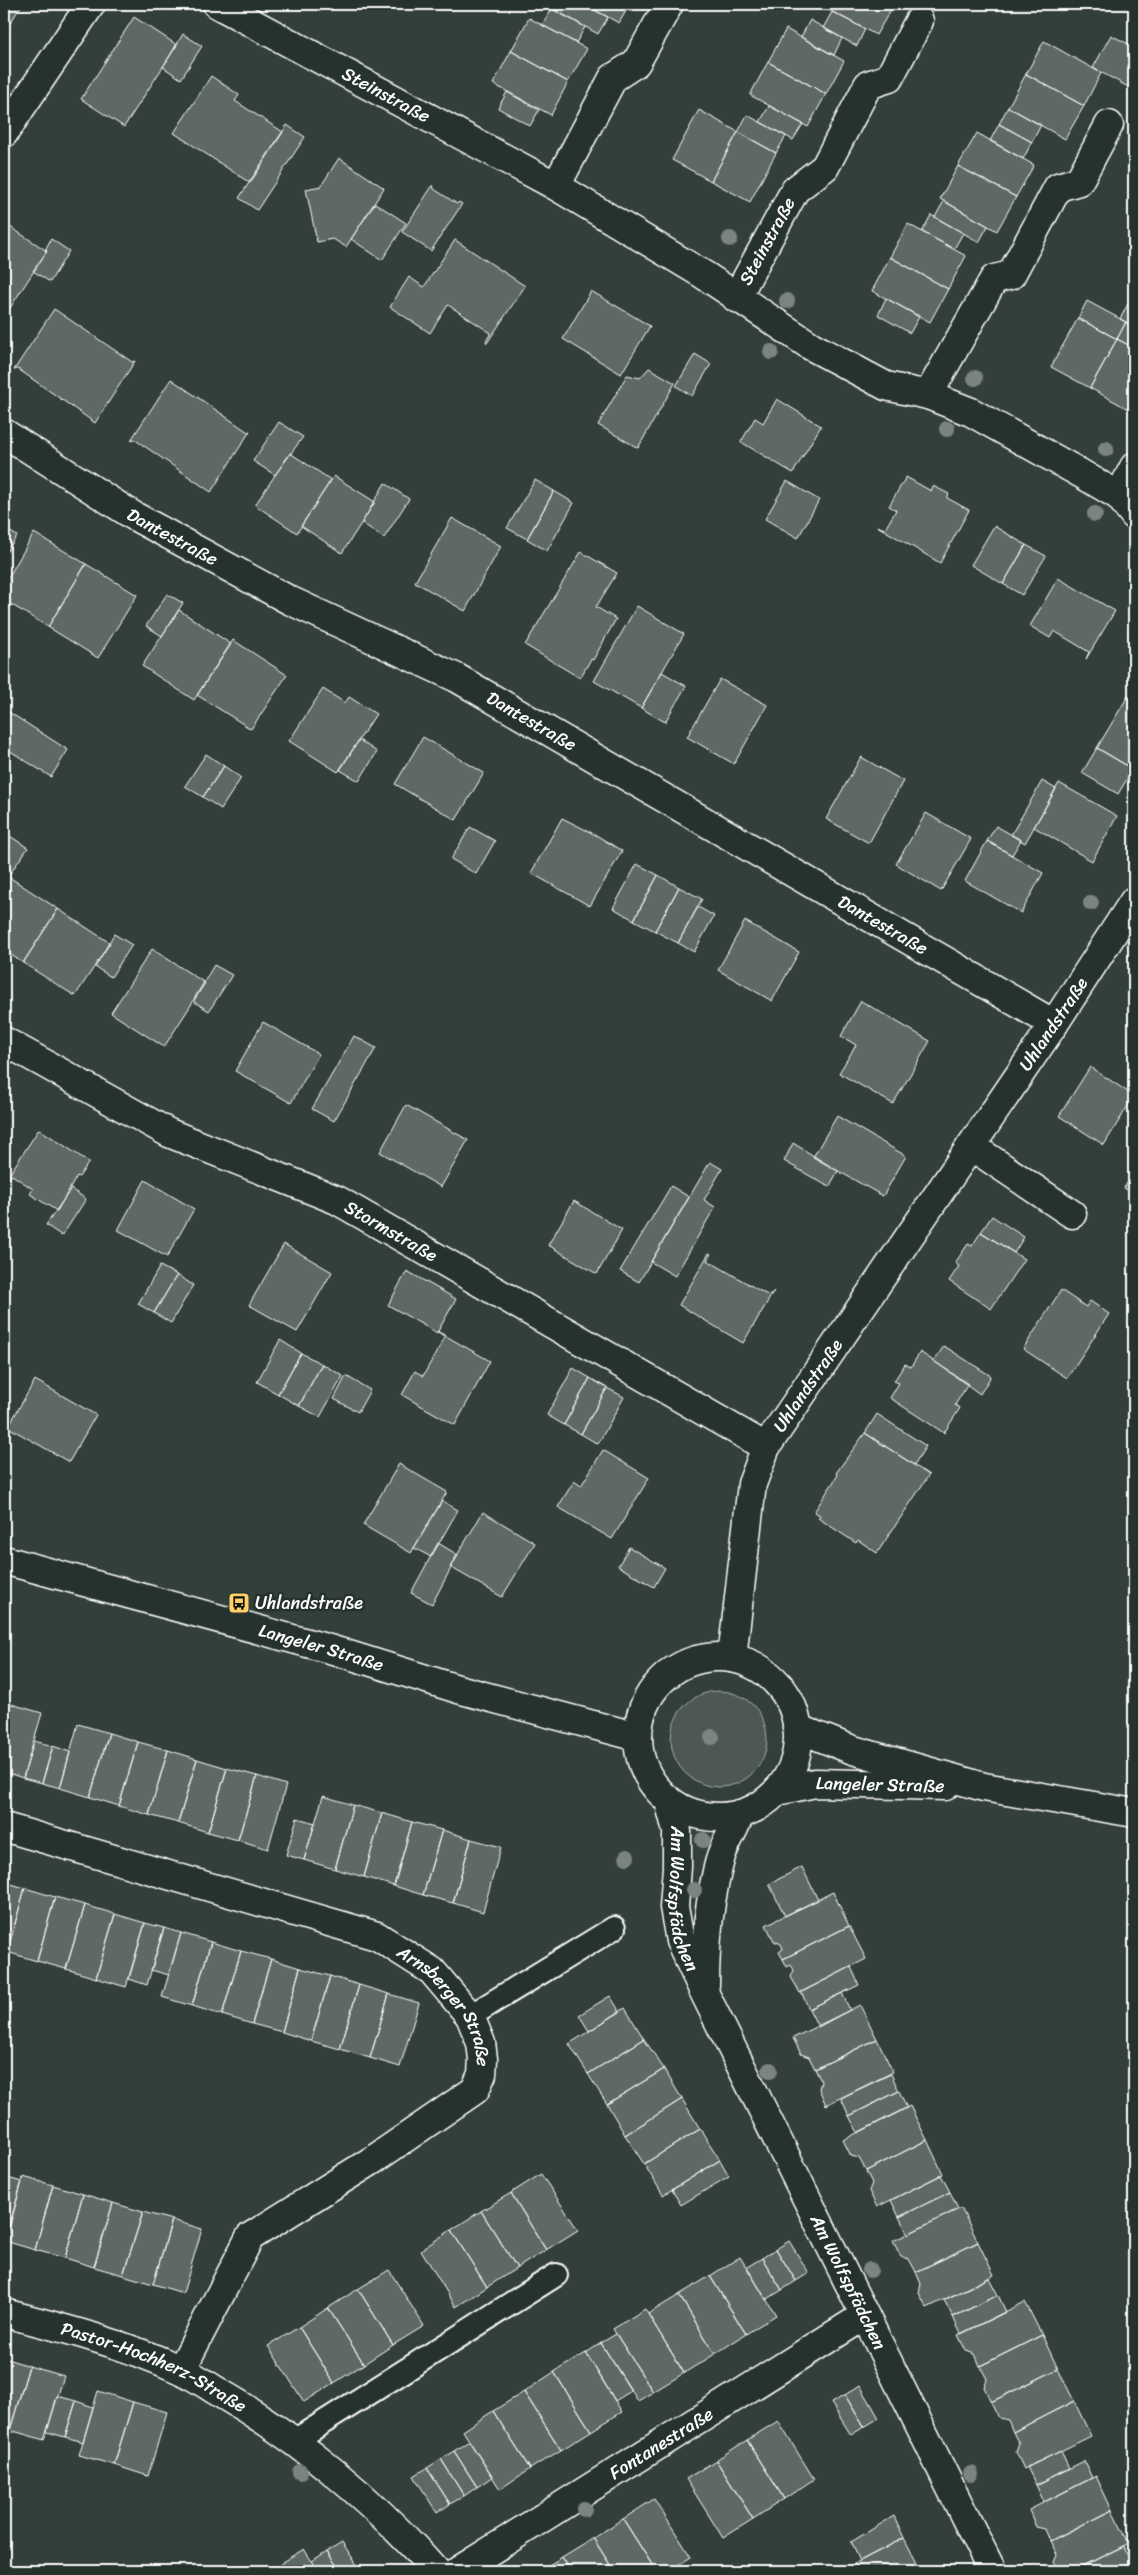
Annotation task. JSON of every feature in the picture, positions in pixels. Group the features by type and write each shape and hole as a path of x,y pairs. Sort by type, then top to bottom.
{"street":[{"path":"4,133 91,4"},
{"name":"Steinstraße","path":"217,4 556,186 704,275 811,346 886,386 928,395 971,412 1126,506 1134,467"},
{"path":"556,186 613,78 636,63 669,4"},
{"name":"Steinstraße","path":"736,298 795,190 824,167 868,85 889,78 920,21"},
{"path":"928,395 994,279 1011,274 1058,187 1079,181 1109,125"},
{"name":"Dantestraße","path":"4,433 134,516 289,600 457,678 1054,1024"},
{"name":"Uhlandstraße","path":"732,1658 752,1484 766,1447 1054,1024 1134,900"},
{"name":"Stormstraße","path":"4,1041 169,1133 337,1200 766,1447"},
{"path":"971,1146 1072,1214"},
{"name":"Langeler Straße","path":"4,1560 333,1650 458,1689 638,1737"},
{"path":"709,1658 732,1658 756,1667 776,1682 790,1703 798,1728 794,1762 777,1791 760,1805 740,1814 716,1818 691,1813 669,1801 656,1788 646,1773 640,1755 638,1737 642,1714 651,1693 667,1676 694,1662 709,1658"},
{"name":"Langeler Straße","path":"798,1728 853,1750 984,1787 1134,1813"},
{"name":"Langeler Straße","path":"777,1791 815,1783 984,1787"},
{"name":"Am Wolfspfädchen","path":"669,1801 677,1831 674,1907 680,1941 864,2316 992,2571"},
{"name":"Am Wolfspfädchen","path":"705,1994 705,1940 713,1889 722,1855 740,1814"},
{"name":"Arnsberger Straße","path":"4,1827 377,1936 432,1971 470,2016 481,2043 482,2074 475,2090 373,2160 250,2236 181,2370"},
{"name":"Pastor-Hochherz-Straße","path":"4,2313 77,2332 181,2370 243,2406 294,2441 377,2511 412,2543 436,2571"},
{"name":"Fontanestraße","path":"458,2571 864,2316"}],"lane":[{"path":"470,2016 614,1928"},
{"path":"294,2441 556,2275"}],"shaded area":[{"path":"719,1691 737,1695 753,1705 763,1721 767,1739 763,1757 753,1773 737,1783 719,1787 701,1783 685,1773 675,1757 671,1739 675,1721 685,1705 701,1695"}],"building":[{"path":"4,4 22,4 4,33"},
{"path":"558,4 583,4 608,17 598,34 555,10"},
{"path":"583,4 630,4 619,23"},
{"path":"818,4 894,4 876,35"},
{"path":"552,9 585,27 576,43 542,25"},
{"path":"832,12 865,29 857,46 823,28"},
{"path":"134,17 177,45 124,127 81,99"},
{"path":"529,18 587,49 568,82 511,51"},
{"path":"810,20 842,38 834,55 801,37"},
{"path":"786,29 844,61 826,94 768,62"},
{"path":"183,34 202,46 181,79 163,67"},
{"path":"1111,35 1134,47 1134,86 1132,89 1093,68"},
{"path":"1044,41 1101,73 1084,106 1026,74"},
{"path":"511,51 568,82 551,115 493,84"},
{"path":"768,62 826,94 808,127 750,95"},
{"path":"1026,74 1084,106 1065,139 1008,107"},
{"path":"211,76 239,95 235,101 283,132 250,183 174,133"},
{"path":"507,92 539,110 530,126 498,108"},
{"path":"769,106 803,124 793,140 760,122"},
{"path":"1008,107 1041,125 1032,142 999,124"},
{"path":"699,110 738,132 711,181 672,160"},
{"path":"747,115 786,136 776,153 738,132"},
{"path":"999,124 1032,142 1023,159 990,141"},
{"path":"287,125 305,137 257,210 239,198"},
{"path":"738,132 776,153 750,202 711,181"},
{"path":"977,133 1034,165 1016,197 958,166"},
{"path":"339,158 384,188 346,247 333,239 317,242 306,189 321,186"},
{"path":"958,166 1016,197 997,231 940,199"},
{"path":"433,185 434,189 457,204 459,202 462,204 431,251 402,232"},
{"path":"944,201 988,226 979,242 935,217"},
{"path":"375,203 406,223 382,260 351,239"},
{"path":"931,215 963,233 954,249 922,232"},
{"path":"4,223 47,251 4,317"},
{"path":"908,224 966,256 948,289 890,257"},
{"path":"51,239 69,251 50,282 33,271 47,251 45,250"},
{"path":"455,240 525,286 487,343 486,341 491,333 448,305 430,333 390,307 409,277 424,287"},
{"path":"890,257 948,289 930,322 872,291"},
{"path":"591,291 650,326 621,374 563,339"},
{"path":"886,298 919,317 910,333 878,315"},
{"path":"1087,301 1126,322 1117,339 1078,318"},
{"path":"1129,302 1134,305 1134,327 1120,319"},
{"path":"54,309 132,362 135,361 95,423 18,369 14,370"},
{"path":"1078,318 1117,339 1090,388 1051,367"},
{"path":"1126,322 1134,327 1134,348 1117,339"},
{"path":"1117,339 1134,348 1134,399 1128,409 1090,388"},
{"path":"695,354 711,364 692,396 676,386"},
{"path":"649,368 675,383 638,448 598,425 627,375 640,378"},
{"path":"171,379 248,432 250,431 211,492 134,439 131,440"},
{"path":"777,399 821,426 793,473 741,442 755,418 763,423"},
{"path":"279,422 303,437 275,475 253,461"},
{"path":"290,453 331,480 297,533 255,505"},
{"path":"334,476 375,502 342,553 301,526"},
{"path":"906,477 931,491 933,486 949,494 947,498 969,510 940,563 877,526 885,529 896,510 889,506"},
{"path":"535,480 554,491 527,539 507,528"},
{"path":"787,481 819,500 798,538 765,519"},
{"path":"385,483 409,499 384,538 362,523"},
{"path":"554,491 574,503 547,551 527,539"},
{"path":"452,518 501,546 465,611 415,582"},
{"path":"994,526 1026,545 1003,584 971,565"},
{"path":"4,528 17,536 4,556"},
{"path":"34,533 86,564 48,627 4,600 4,585"},
{"path":"1026,545 1046,556 1022,595 1003,584"},
{"path":"581,552 617,573 596,607 616,619 593,660 591,659 580,678 525,645"},
{"path":"86,564 137,595 98,658 48,627"},
{"path":"1058,578 1115,611 1086,659 1089,652 1054,631 1050,638 1030,626"},
{"path":"167,594 183,603 162,636 146,626"},
{"path":"637,606 684,634 641,708 594,681"},
{"path":"179,610 231,644 194,700 142,666"},
{"path":"233,640 287,675 251,729 197,695"},
{"path":"662,672 686,686 665,722 641,708"},
{"path":"720,679 767,705 734,764 687,737"},
{"path":"323,689 345,703 349,697 376,714 338,772 289,741"},
{"path":"1128,696 1134,700 1134,770 1097,748"},
{"path":"4,709 68,750 51,777 4,747"},
{"path":"423,737 484,773 456,820 395,784"},
{"path":"359,740 377,752 359,781 340,770"},
{"path":"1097,748 1133,769 1118,794 1082,773"},
{"path":"206,754 224,766 203,797 185,786"},
{"path":"861,757 903,781 869,843 826,819"},
{"path":"224,766 241,778 221,809 203,797"},
{"path":"1042,781 1056,789 1025,843 1011,835"},
{"path":"1059,783 1117,816 1092,861 1034,827"},
{"path":"926,813 971,839 941,891 896,864"},
{"path":"562,818 622,851 590,906 531,873"},
{"path":"996,826 1021,840 1012,855 987,841"},
{"path":"470,827 495,841 476,874 451,859"},
{"path":"10,836 28,848 4,879 4,845"},
{"path":"987,841 1043,873 1021,913 965,881"},
{"path":"637,864 658,875 634,920 613,908"},
{"path":"6,875 58,909 23,963 4,950 4,879"},
{"path":"658,875 679,887 655,931 634,920"},
{"path":"679,887 702,899 678,943 655,931"},
{"path":"698,907 714,916 694,952 678,943"},
{"path":"58,909 110,943 75,996 23,963"},
{"path":"745,921 799,952 772,1001 718,970"},
{"path":"114,934 132,945 111,977 95,967"},
{"path":"152,949 205,983 164,1047 111,1013"},
{"path":"214,965 232,975 209,1011 193,1001"},
{"path":"861,1001 930,1041 893,1104 839,1073 856,1045 841,1036"},
{"path":"263,1022 319,1054 291,1103 235,1071"},
{"path":"354,1036 376,1048 334,1121 312,1109"},
{"path":"1090,1067 1134,1096 1104,1145 1059,1116"},
{"path":"406,1105 468,1140 441,1187 380,1152"},
{"path":"837,1116 906,1156 883,1196 813,1157"},
{"path":"39,1129 89,1162 79,1177 77,1176 57,1211 30,1194 33,1189 12,1175 8,1180 7,1178"},
{"path":"793,1143 838,1171 829,1187 784,1161"},
{"path":"710,1162 722,1169 704,1200 715,1207 675,1276 651,1262"},
{"path":"1134,1173 1134,1194 1124,1188"},
{"path":"145,1180 194,1209 167,1257 118,1230"},
{"path":"671,1186 689,1197 639,1282 620,1271"},
{"path":"71,1189 86,1199 62,1236 46,1225"},
{"path":"574,1201 622,1230 597,1274 548,1245"},
{"path":"992,1216 1024,1237 1014,1253 981,1232"},
{"path":"981,1232 1024,1259 991,1309 949,1281 959,1266 955,1263 968,1244 972,1246"},
{"path":"284,1244 332,1272 297,1332 249,1305"},
{"path":"709,1253 711,1254 707,1260 769,1296 774,1291 743,1343 679,1305"},
{"path":"160,1266 177,1275 154,1313 138,1304"},
{"path":"407,1271 456,1299 437,1333 388,1305"},
{"path":"177,1275 193,1285 171,1323 154,1313"},
{"path":"1061,1290 1086,1307 1090,1301 1109,1314 1067,1378 1023,1349"},
{"path":"437,1331 490,1361 455,1425 402,1395 415,1371 423,1376 445,1337"},
{"path":"280,1340 301,1353 278,1394 257,1382"},
{"path":"944,1346 991,1376 980,1394 934,1361"},
{"path":"920,1352 968,1384 955,1405 960,1408 944,1433 890,1398 899,1383 894,1381 905,1364 911,1367"},
{"path":"301,1353 322,1364 299,1406 278,1394"},
{"path":"322,1364 343,1376 320,1417 299,1406"},
{"path":"573,1368 590,1378 564,1425 547,1415"},
{"path":"346,1376 370,1390 358,1412 334,1399"},
{"path":"590,1378 607,1388 581,1434 564,1425"},
{"path":"35,1380 96,1415 69,1462 8,1427"},
{"path":"607,1388 624,1397 598,1444 581,1434"},
{"path":"877,1414 926,1446 914,1465 865,1433"},
{"path":"865,1433 929,1475 877,1553 858,1540 856,1543 818,1518 820,1515 814,1512 838,1475 836,1473"},
{"path":"603,1450 649,1478 612,1539 558,1507 574,1481 581,1486"},
{"path":"399,1464 447,1492 411,1553 363,1525"},
{"path":"442,1501 458,1510 431,1557 414,1548"},
{"path":"483,1512 535,1543 502,1597 450,1567"},
{"path":"438,1543 458,1555 432,1604 411,1593"},
{"path":"629,1547 665,1568 654,1587 618,1566"},
{"path":"8,1703 42,1713 23,1778 4,1772 4,1718"},
{"path":"78,1724 109,1733 90,1797 60,1788"},
{"path":"109,1733 138,1742 119,1806 90,1797"},
{"path":"34,1741 53,1746 42,1783 23,1778"},
{"path":"138,1742 168,1750 149,1815 119,1806"},
{"path":"53,1746 70,1752 60,1788 42,1783"},
{"path":"168,1750 197,1759 178,1823 149,1815"},
{"path":"197,1759 227,1768 208,1832 178,1823"},
{"path":"227,1768 257,1776 238,1840 208,1832"},
{"path":"257,1776 286,1785 268,1849 238,1840"},
{"path":"323,1796 353,1805 335,1869 304,1860"},
{"path":"353,1805 382,1813 364,1877 335,1869"},
{"path":"382,1813 412,1822 394,1886 364,1877"},
{"path":"297,1818 315,1823 304,1860 286,1855"},
{"path":"412,1822 442,1830 423,1895 394,1886"},
{"path":"442,1830 471,1839 453,1903 423,1895"},
{"path":"471,1839 501,1847 483,1912 453,1903"},
{"path":"802,1867 818,1900 785,1916 769,1884"},
{"path":"4,1882 25,1888 7,1952 4,1951"},
{"path":"25,1888 55,1897 37,1961 7,1952"},
{"path":"833,1892 849,1926 783,1959 779,1952 783,1949 781,1944 774,1941 766,1925"},
{"path":"55,1897 85,1905 66,1969 37,1961"},
{"path":"85,1905 115,1914 96,1978 66,1969"},
{"path":"115,1914 145,1923 126,1987 96,1978"},
{"path":"145,1923 164,1928 147,1985 129,1979"},
{"path":"849,1926 866,1959 800,1993 791,1977 794,1970 791,1965 787,1967 783,1959"},
{"path":"164,1928 181,1933 169,1975 151,1970"},
{"path":"181,1933 211,1942 192,2006 162,1997"},
{"path":"211,1942 241,1951 222,2015 192,2006"},
{"path":"241,1951 271,1959 252,2024 222,2015"},
{"path":"271,1959 300,1968 282,2032 252,2024"},
{"path":"851,1967 859,1985 809,2009 801,1992"},
{"path":"300,1968 330,1976 311,2041 282,2032"},
{"path":"330,1976 359,1985 340,2049 311,2041"},
{"path":"359,1985 389,1994 370,2058 340,2049"},
{"path":"842,1993 850,2010 818,2027 809,2009"},
{"path":"389,1994 419,2003 400,2067 370,2058"},
{"path":"610,1996 620,2012 589,2031 579,2015"},
{"path":"860,2005 877,2039 815,2069 809,2057 801,2054 793,2038"},
{"path":"625,2008 644,2039 588,2074 569,2044"},
{"path":"644,2039 664,2069 607,2104 588,2074"},
{"path":"877,2039 893,2072 826,2105 819,2089 821,2081 815,2069"},
{"path":"664,2069 682,2099 625,2135 607,2104"},
{"path":"891,2074 899,2091 849,2116 841,2098"},
{"path":"899,2091 907,2108 858,2133 849,2116"},
{"path":"682,2099 700,2129 644,2164 625,2135"},
{"path":"910,2106 927,2140 866,2171 859,2158 851,2156 843,2140"},
{"path":"700,2129 720,2160 663,2195 644,2164"},
{"path":"927,2140 943,2174 877,2207 869,2191 872,2183 866,2171"},
{"path":"720,2160 729,2176 681,2205 672,2190"},
{"path":"541,2174 578,2230 546,2250 511,2193"},
{"path":"941,2175 950,2192 899,2217 891,2200"},
{"path":"4,2177 22,2182 10,2225 4,2223"},
{"path":"23,2177 53,2185 35,2250 5,2241"},
{"path":"53,2185 83,2194 65,2258 35,2250"},
{"path":"950,2192 958,2209 908,2234 899,2217"},
{"path":"511,2193 546,2250 517,2268 481,2211"},
{"path":"83,2194 113,2203 94,2267 65,2258"},
{"path":"113,2203 143,2212 123,2275 94,2267"},
{"path":"961,2208 978,2242 916,2272 909,2259 901,2257 893,2241"},
{"path":"481,2211 517,2268 487,2287 451,2230"},
{"path":"143,2212 172,2220 153,2284 123,2275"},
{"path":"172,2220 202,2229 183,2293 153,2284"},
{"path":"451,2230 487,2287 456,2307 421,2250"},
{"path":"789,2241 809,2273 796,2281 776,2249"},
{"path":"978,2242 994,2275 927,2308 919,2293 921,2284 916,2272"},
{"path":"776,2249 796,2281 782,2290 762,2258"},
{"path":"740,2257 776,2315 746,2334 710,2276"},
{"path":"762,2258 782,2290 766,2300 747,2267"},
{"path":"389,2270 424,2326 393,2345 358,2289"},
{"path":"710,2276 746,2334 715,2354 679,2295"},
{"path":"989,2278 998,2295 953,2317 944,2300"},
{"path":"358,2289 393,2345 364,2364 328,2308"},
{"path":"679,2295 715,2354 684,2373 648,2314"},
{"path":"998,2295 1006,2312 961,2334 953,2317"},
{"path":"1025,2302 1042,2335 980,2366 975,2354 966,2351 958,2335"},
{"path":"328,2308 364,2364 334,2383 299,2327"},
{"path":"645,2309 684,2373 653,2392 613,2329"},
{"path":"299,2327 334,2383 304,2402 268,2346"},
{"path":"616,2334 653,2392 638,2401 601,2343"},
{"path":"1042,2335 1058,2369 991,2402 984,2387 987,2379 980,2366"},
{"path":"601,2343 631,2391 615,2401 586,2353"},
{"path":"586,2353 622,2412 591,2431 554,2372"},
{"path":"4,2358 29,2366 10,2430 4,2428"},
{"path":"29,2366 64,2376 44,2440 10,2430"},
{"path":"1058,2369 1074,2401 1013,2432 1008,2420 999,2418 991,2402"},
{"path":"554,2372 591,2431 561,2450 524,2392"},
{"path":"860,2385 879,2418 864,2427 845,2395"},
{"path":"98,2391 133,2402 114,2465 79,2455"},
{"path":"524,2392 561,2450 530,2469 493,2411"},
{"path":"845,2395 864,2427 851,2435 831,2403"},
{"path":"57,2396 76,2401 65,2437 47,2432"},
{"path":"76,2401 93,2407 83,2442 65,2437"},
{"path":"1074,2401 1091,2436 1024,2469 1016,2452 1019,2444 1013,2432"},
{"path":"133,2402 167,2412 148,2476 114,2465"},
{"path":"493,2411 530,2469 500,2489 463,2431"},
{"path":"778,2421 814,2479 784,2499 747,2440"},
{"path":"747,2440 784,2499 753,2519 716,2460"},
{"path":"469,2441 492,2477 477,2487 454,2451"},
{"path":"454,2451 477,2487 464,2496 441,2459"},
{"path":"1061,2451 1069,2468 1036,2485 1027,2467"},
{"path":"441,2459 464,2496 450,2504 427,2468"},
{"path":"716,2460 753,2519 723,2538 686,2479"},
{"path":"1084,2461 1092,2478 1044,2502 1036,2485"},
{"path":"427,2468 450,2504 437,2513 414,2476"},
{"path":"1096,2476 1112,2510 1050,2541 1045,2529 1036,2527 1029,2510"},
{"path":"654,2499 691,2557 669,2571 656,2571 623,2519"},
{"path":"1112,2510 1129,2543 1073,2571 1059,2571 1054,2561 1057,2554 1050,2541"},
{"path":"894,2516 904,2538 860,2561 851,2542"},
{"path":"623,2519 656,2571 614,2571 593,2538"},
{"path":"593,2538 614,2571 571,2571 562,2557"},
{"path":"904,2538 920,2569 915,2571 840,2571"},
{"path":"342,2542 361,2571 340,2571 327,2551"},
{"path":"1124,2546 1131,2563 1115,2571 1080,2571 1079,2568"},
{"path":"304,2549 318,2571 274,2571 272,2568"},
{"path":"327,2551 340,2571 318,2571 312,2561"},
{"path":"562,2557 571,2571 539,2571"},
{"path":"1131,2563 1134,2571 1115,2571"}],"place":[{"name":"Uhlandstraße","path":"239,1603"}]}
